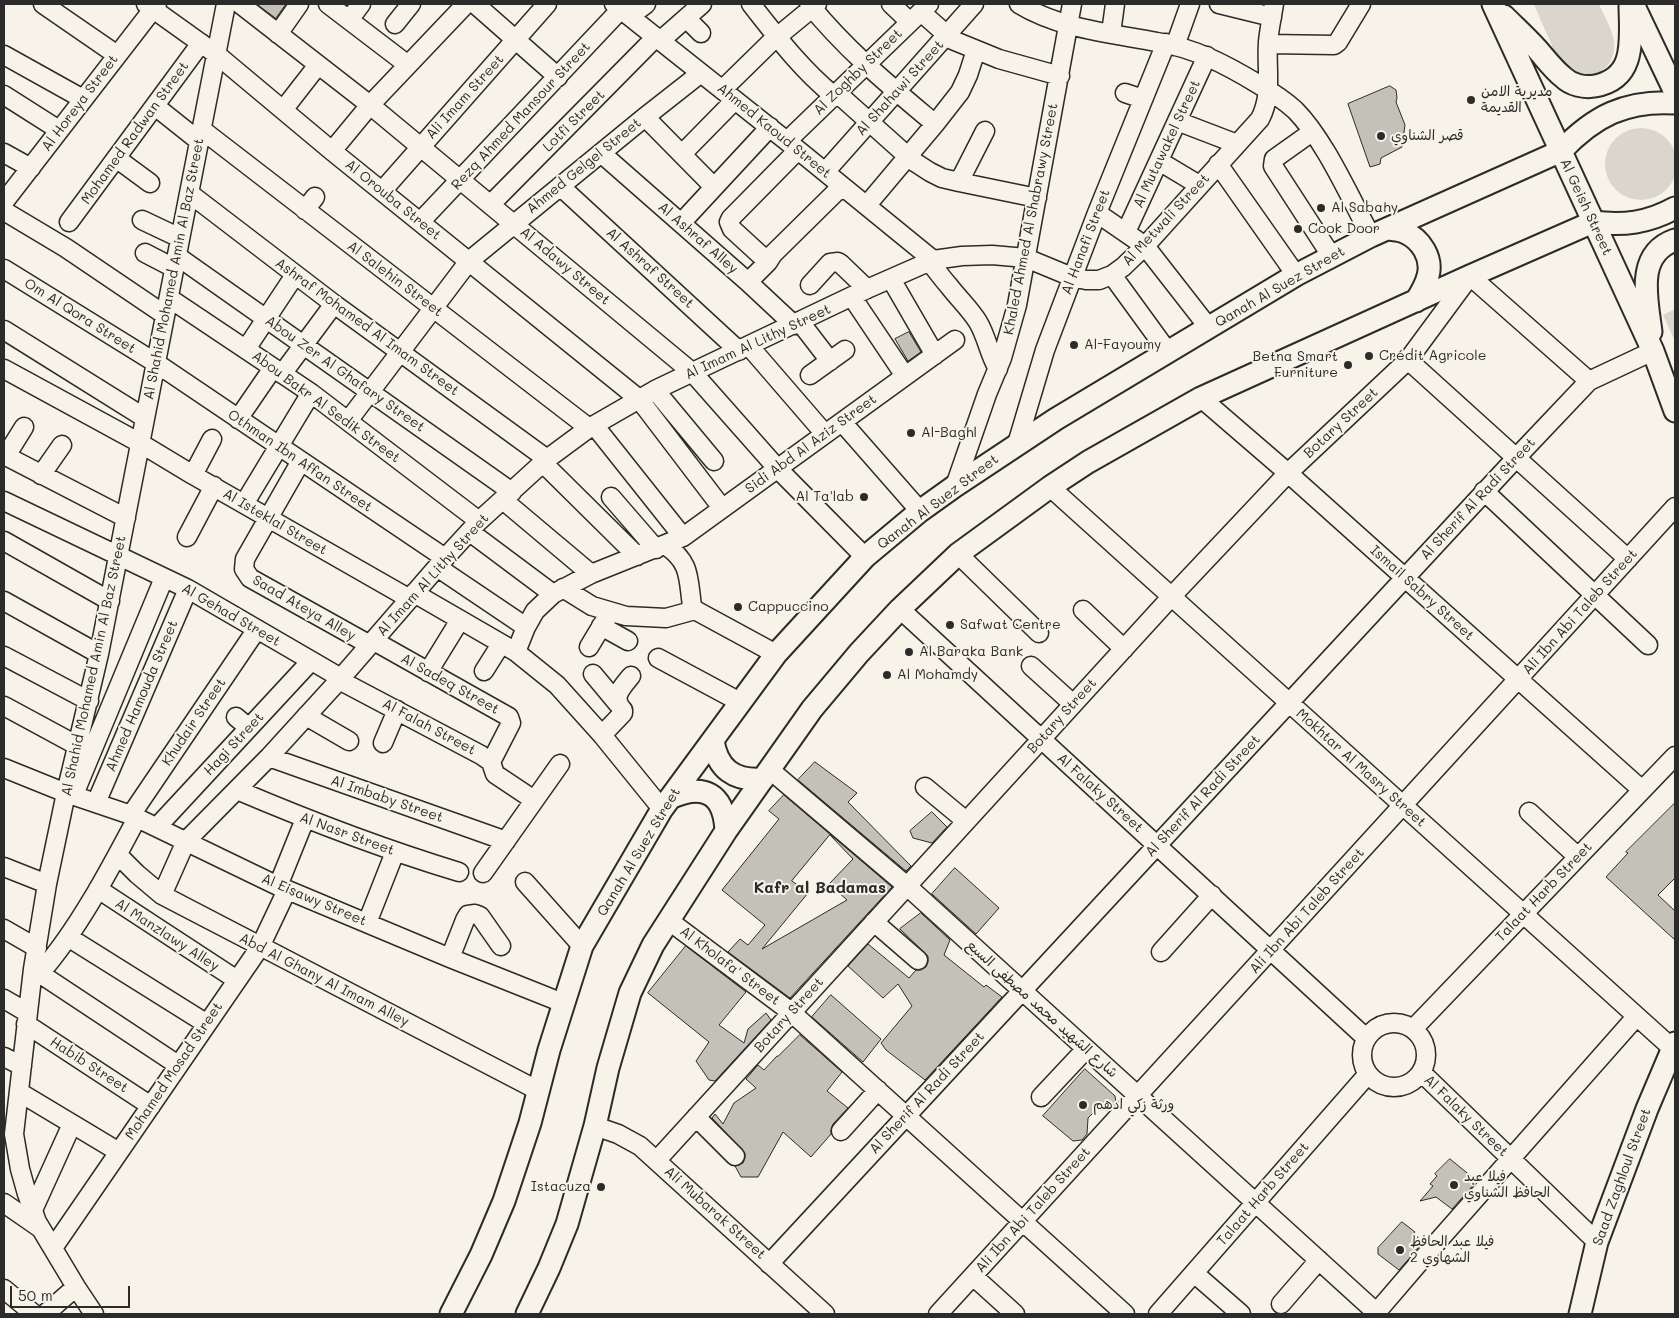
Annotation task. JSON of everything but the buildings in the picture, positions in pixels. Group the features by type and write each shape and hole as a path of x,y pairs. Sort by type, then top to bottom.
{"main road":[{"path":"1494,5 1564,78 1576,85 1590,87 1604,84 1616,77 1626,66 1630,52 1632,4"},
{"path":"1632,4 1675,92"},
{"name":"Al Geish Street","path":"1494,5 1653,351 1675,411"},
{"name":"Qanah Al Suez Street","path":"451,1314 481,1255 504,1201 530,1123 582,946 666,804 740,702 776,654 865,557 920,511 1017,444 1296,275 1380,232 1561,151 1576,134 1614,111 1636,104 1675,103"},
{"path":"527,1314 567,1224 596,1126 608,1068 630,993 653,945 726,831 812,709 859,653 900,609 958,554 1050,487 1088,462 1201,398 1593,222 1628,224 1645,221 1675,208"},
{"path":"1380,232 1403,231 1415,238 1424,248 1429,261 1429,275 1416,301"},
{"path":"1653,351 1646,275 1650,262 1658,250 1675,240"},
{"path":"714,740 719,760 733,774 752,780 766,774"},
{"path":"666,804 682,792 696,790 709,794 720,803 726,816 726,831"},
{"name":"Saad Zaghloul Street","path":"1580,1314 1597,1242 1647,1109 1674,1046"}],"street":[{"path":"43,4 117,55"},
{"name":"Al Shahid Mohamed Amin Al Baz Street","path":"94,1314 53,1248 33,1210 9,1131 19,1092 27,1018 37,971 37,948 47,884 70,794 78,746 110,601 226,4"},
{"path":"278,34 299,4"},
{"path":"328,4 408,65"},
{"path":"349,20 362,4"},
{"path":"395,24 411,4"},
{"path":"332,151 370,105 466,4"},
{"path":"475,4 558,77"},
{"name":"Ali Imam Street","path":"382,190 548,4"},
{"name":"Rezq Ahmed Mansour Street","path":"420,222 622,10 646,4"},
{"name":"Lotfi Street","path":"491,204 658,39 686,18 700,4"},
{"path":"751,4 804,69 913,161 942,178 1038,198"},
{"path":"891,4 920,12 946,36 976,50 1060,76"},
{"name":"Al Shahawi Street","path":"825,172 974,4"},
{"path":"1019,4 1030,11 1069,25 1171,45 1207,56 1238,71 1268,90 1294,110 1312,132 1380,232"},
{"name":"Khaled Ahmed Al Shabrawy Street","path":"955,486 1002,358 1017,305 1072,4"},
{"path":"1111,33 1115,4"},
{"name":"Al Hanafi Street","path":"1017,444 1045,350 1097,213 1143,99 1190,4"},
{"path":"1219,4 1273,10"},
{"path":"1268,44 1334,45 1338,42 1361,4"},
{"name":"Al Horeya Street","path":"4,202 117,55 152,5"},
{"name":"Al Orouba Street","path":"152,5 216,54 332,151 639,399 722,508"},
{"name":"Al Adawy Street","path":"244,5 421,146 693,372 777,468 865,557"},
{"path":"682,154 777,37 813,5 828,26 866,65 935,124"},
{"name":"Ahmed Kaoud Street","path":"622,10 867,205 931,261 978,323 998,369"},
{"name":"Al Metwali Street","path":"1026,258 1072,277 1099,280 1112,275 1123,267 1145,246 1260,119 1265,108 1268,90 1268,44 1273,10"},
{"name":"Al Zoghby Street","path":"768,262 732,229 729,222 731,218 835,94 920,12"},
{"path":"686,18 701,33"},
{"name":"Mohamed Radwan Street","path":"70,222 201,43"},
{"path":"867,205 960,92 976,50"},
{"path":"4,55 83,99"},
{"name":"Al Mutawakel Street","path":"1126,232 1207,56"},
{"path":"283,110 318,65"},
{"name":"Ahmed Gelgel Street","path":"348,421 469,261 645,117 702,73"},
{"path":"1125,93 1143,99"},
{"path":"4,95 59,130"},
{"name":"Al Salehin Street","path":"155,106 310,203 433,308 591,426 683,537"},
{"path":"645,117 714,187"},
{"path":"1177,121 1237,144"},
{"path":"681,222 770,127"},
{"path":"959,182 985,131"},
{"path":"1312,132 1274,159 1273,166 1332,257"},
{"path":"4,153 31,168"},
{"name":"Al Ashraf Alley","path":"601,153 797,323 830,361"},
{"path":"116,158 150,183"},
{"path":"1159,161 1199,185"},
{"path":"1218,164 1296,275"},
{"name":"Al Ashraf Street","path":"560,186 744,348 825,434"},
{"path":"748,282 768,262 773,254 842,186"},
{"name":"Ashraf Mohamed Al Imam Street","path":"189,194 545,461 637,556"},
{"path":"4,211 66,248 165,315"},
{"path":"1097,213 1145,246 1208,328"},
{"path":"142,220 180,238"},
{"name":"Abou Zer Al Ghafary Street","path":"145,253 176,262 266,319 370,392 508,496 591,574"},
{"name":"Al Imam Al Lithy Street","path":"162,895 186,840 269,757 474,527 545,461 591,426 655,390 931,261 962,256 992,255 1026,258"},
{"path":"810,285 830,263 841,264 860,293 905,376"},
{"name":"Om Al Qora Street","path":"4,269 156,363"},
{"path":"246,349 295,275"},
{"path":"1112,275 1168,352"},
{"path":"1470,276 1589,381"},
{"name":"Botary Street","path":"657,1160 1172,596 1288,473 1408,360 1470,276"},
{"path":"892,279 934,355"},
{"name":"Abou Bakr Al Sedik Street","path":"169,298 312,393 474,527 558,591 592,606 605,619"},
{"path":"238,419 278,371 303,345 334,304"},
{"path":"4,330 145,418"},
{"name":"Sidi Abd Al Aziz Street","path":"484,671 509,648 526,627 535,611 558,591 591,574 683,537 955,340"},
{"path":"810,375 845,350"},
{"name":"Al Sherif Al Radi Street","path":"769,1264 1589,381 1653,351"},
{"path":"1408,360 1628,559"},
{"name":"Othman Ibn Affan Street","path":"156,363 301,461 526,627"},
{"name":"Al Isteklal Street","path":"5,372 140,443 268,518 509,648 557,685 666,804"},
{"path":"655,390 718,458 697,475"},
{"path":"244,504 312,393"},
{"name":"Ismail Sabry Street","path":"1201,398 1288,473 1642,790"},
{"path":"842,422 920,511"},
{"path":"24,426 5,456 126,518"},
{"path":"193,475 212,439"},
{"path":"41,475 62,444"},
{"name":"Saad Ateya Alley","path":"301,461 245,559 244,569 247,574 372,643"},
{"path":"187,537 214,486"},
{"name":"Mokhtar Al Masry Street","path":"1050,487 1636,1017 1674,1046"},
{"path":"1484,492 1648,645"},
{"path":"611,497 660,547 674,551 684,563 692,606 695,610 776,654"},
{"name":"Al Gehad Street","path":"4,501 188,589 340,679"},
{"name":"Ali Ibn Abi Taleb Street","path":"938,1314 1675,507"},
{"path":"4,541 110,601"},
{"path":"958,554 1039,633"},
{"path":"70,794 164,578"},
{"name":"Ahmed Hamouda Street","path":"96,803 188,589"},
{"path":"4,602 99,654"},
{"name":"Al Falaky Street","path":"900,609 1366,1038"},
{"path":"605,619 626,616 666,618 695,610"},
{"path":"1083,610 1124,649"},
{"path":"605,619 628,641"},
{"path":"589,647 605,619"},
{"path":"428,672 460,620"},
{"name":"Khudair Street","path":"37,971 68,937 118,855 134,817 257,629"},
{"name":"Al Sadeq Street","path":"372,643 509,717 511,723 490,762"},
{"path":"4,656 88,701"},
{"path":"658,658 740,702"},
{"name":"Hagi Street","path":"157,827 243,722 312,661"},
{"path":"1031,666 1073,704"},
{"path":"593,674 623,710 623,713 602,736"},
{"path":"618,704 618,693 631,676"},
{"name":"Al Falah Street","path":"340,679 481,754 490,762 495,774 534,800"},
{"path":"4,706 78,746"},
{"path":"382,743 397,710"},
{"path":"306,716 349,741"},
{"name":"Talaat Harb Street","path":"1413,1029 1675,756"},
{"name":"Al Imbaby Street","path":"269,757 506,841"},
{"path":"483,873 560,764"},
{"name":"Al Eisawy Street","path":"4,770 134,817 186,840 283,888 450,958 564,1003"},
{"name":"شارع الشهيد محمد مصطفى السبع","path":"766,774 907,886 1377,1314"},
{"path":"925,787 966,822"},
{"name":"Al Nasr Street","path":"237,790 305,819 395,852 458,872"},
{"path":"1530,812 1578,857"},
{"name":"Mohamed Mosad Street","path":"53,1248 260,947 283,888 305,819"},
{"path":"367,923 395,852"},
{"name":"Abd Al Ghany Al Imam Alley","path":"118,855 162,895 539,1091"},
{"path":"4,867 47,884"},
{"path":"525,882 582,946"},
{"name":"Al Manzlawy Alley","path":"98,889 237,980"},
{"path":"1162,952 1212,895"},
{"path":"450,958 468,915 480,916 500,946"},
{"name":"Al Kholafa' Street","path":"668,920 792,1012 1125,1314"},
{"path":"874,922 918,960"},
{"path":"4,929 37,948"},
{"path":"68,937 207,1024"},
{"path":"37,971 178,1065"},
{"name":"Habib Street","path":"4,999 27,1018 151,1106"},
{"path":"1377,1314 1424,1257 1636,1017"},
{"path":"1393,1022 1404,1024 1413,1029 1420,1035 1426,1054 1421,1072 1414,1080 1405,1085 1395,1087 1385,1086 1376,1081 1368,1074 1364,1066 1362,1056 1366,1038 1373,1030 1393,1022"},
{"path":"1042,1097 1086,1049"},
{"path":"4,1057 22,1066"},
{"name":"Al Falaky Street","path":"1421,1072 1597,1242"},
{"name":"Talaat Harb Street","path":"1158,1314 1368,1074"},
{"path":"842,1131 878,1090"},
{"path":"19,1092 119,1152"},
{"path":"696,1117 735,1156"},
{"path":"33,1210 72,1124"},
{"name":"Ali Mubarak Street","path":"596,1126 618,1134 640,1146 657,1160 819,1312"},
{"path":"4,1203 43,1230"},
{"path":"1281,1304 1319,1260"},
{"path":"1194,1273 1241,1314"},
{"path":"973,1276 1015,1314"},
{"path":"46,1314 76,1287"},
{"path":"4,1290 34,1314"}],"shaded area":[{"path":"1534,4 1599,4 1610,28 1614,43 1613,54 1609,64 1594,74 1585,76 1575,74 1566,69 1556,57"},
{"path":"1641,128 1661,134 1671,144 1677,164 1671,184 1661,194 1641,200 1621,194 1611,184 1605,164 1611,144 1621,134"},
{"path":"1675,309 1675,341 1663,315"}],"place":[{"name":"مديرية الامن القديمة","path":"1471,100"},
{"name":"قصر الشناوي","path":"1381,136"},
{"name":"Al Sabahy","path":"1321,208"},
{"name":"Cook Door","path":"1298,229"},
{"name":"Al-Fayoumy","path":"1074,345"},
{"name":"Crédit Agricole","path":"1369,356"},
{"name":"Betna Smart Furniture","path":"1348,365"},
{"name":"Al-Baghl","path":"911,433"},
{"name":"Al Ta'lab","path":"864,497"},
{"name":"Cappuccino","path":"738,607"},
{"name":"Safwat Centre","path":"950,625"},
{"name":"Al Baraka Bank","path":"909,652"},
{"name":"Al Mohamdy","path":"887,675"},
{"name":"ورثة زكي ادهم","path":"1083,1105"},
{"name":"فيلا عبد الحافظ الشناوي","path":"1454,1185"},
{"name":"Istacuza","path":"601,1187"},
{"name":"فيلا عبد الحافظ الشهاوي 2","path":"1400,1250"}],"district":[{"name":"Kafr al Badamas","path":"820,888"}]}
